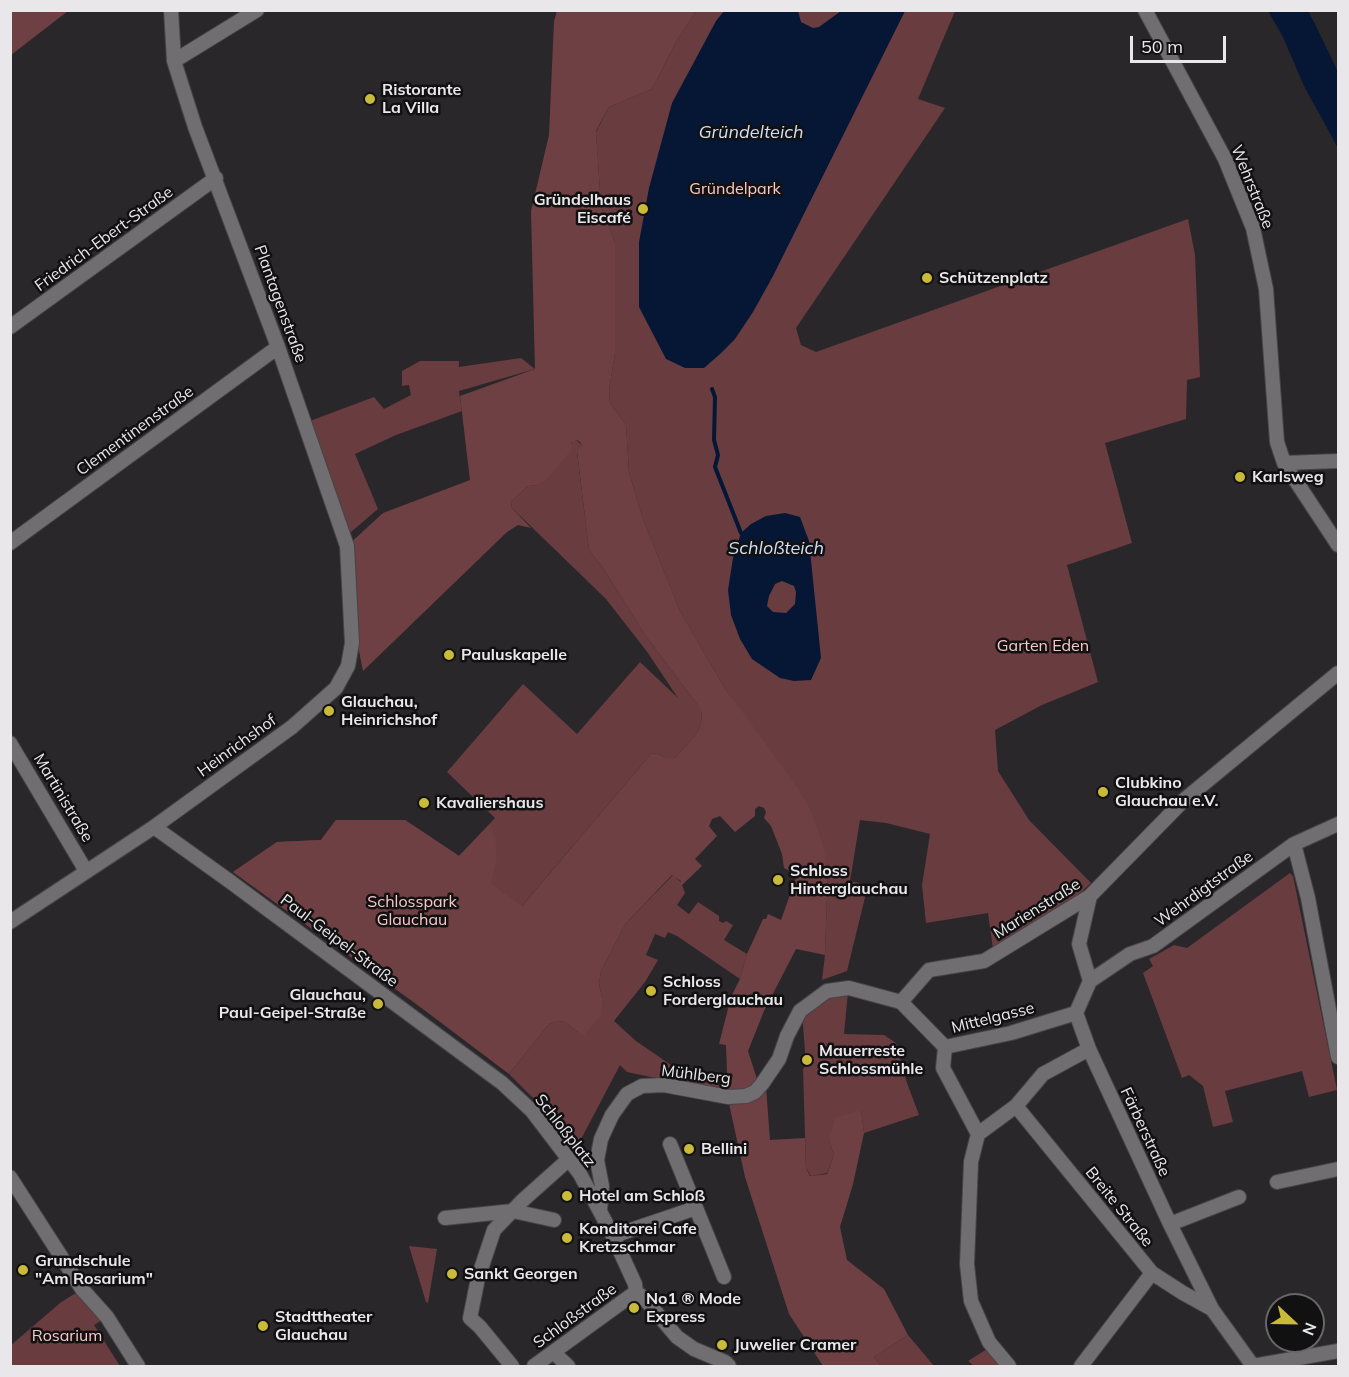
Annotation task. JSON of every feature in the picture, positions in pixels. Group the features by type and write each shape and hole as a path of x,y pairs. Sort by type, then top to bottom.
{"street":[{"name":"Plantagenstraße","path":"171,10 174,61 195,127 278,347 347,546 351,611"},
{"path":"174,61 257,10"},
{"name":"Wehrstraße","path":"1144,10 1225,159 1253,228 1266,289 1277,442 1284,463 1338,545"},
{"name":"Friedrich-Ebert-Straße","path":"10,327 216,178"},
{"name":"Clementinenstraße","path":"10,543 278,347"},
{"path":"1284,463 1338,461"},
{"name":"Heinrichshof","path":"10,922 154,827 292,727 336,688 348,666 352,643 351,611"},
{"name":"Marienstraße","path":"901,1002 929,970 984,961 1090,896 1184,801 1338,673"},
{"name":"Martinistraße","path":"10,742 86,871"},
{"name":"Wehrdigtstraße","path":"1090,981 1130,954 1153,946 1294,844 1338,824"},
{"name":"Paul-Geipel-Straße","path":"154,827 502,1083"},
{"path":"1294,844 1333,997 1338,1057"},
{"path":"1076,1013 1090,981 1079,944 1090,896"},
{"name":"Mühlberg","path":"600,1210 602,1186 597,1160 601,1140 612,1114 627,1094 642,1086 664,1085 728,1096 746,1096 755,1092 779,1059 787,1036 800,1011 827,991 849,988 901,1002"},
{"name":"Mittelgasse","path":"901,1002 945,1047 1011,1034 1076,1013"},
{"name":"Färberstraße","path":"1076,1013 1089,1049 1212,1309 1253,1366"},
{"path":"945,1047 943,1068 978,1134"},
{"path":"1009,1366 989,1342 971,1301 967,1264 971,1162 978,1134 1016,1107 1043,1074 1089,1049"},
{"name":"Schloßplatz","path":"502,1083 532,1111 569,1159 600,1210 635,1284 636,1292 644,1298 669,1329 694,1349 714,1356 729,1366"},
{"name":"Breite Straße","path":"1016,1107 1152,1273 1212,1309"},
{"path":"670,1144 724,1277"},
{"path":"512,1366 470,1318 481,1269 494,1230 569,1159"},
{"path":"1277,1182 1338,1169"},
{"path":"10,1177 82,1289 107,1317 138,1366"},
{"path":"1170,1224 1239,1197"},
{"path":"613,1236 696,1208"},
{"path":"445,1218 513,1211 554,1220"},
{"path":"1081,1366 1152,1273"},
{"name":"Schloßstraße","path":"534,1366 636,1292"},
{"path":"1253,1366 1338,1351"},
{"path":"553,1352 568,1366"}],"green space":[{"path":"11,10 68,10 68,11 11,55"},
{"path":"557,11 696,11 676,42 652,89 609,107 596,131 601,207 615,243 615,353 609,390 610,403 626,425 629,472 643,519 680,611 724,687 793,781 811,810 823,846 828,867 825,955 796,949 764,1011 748,1051 758,1082 766,1087 770,1140 805,1138 806,1168 810,1176 827,1174 834,1155 829,1141 835,1118 861,1110 864,1133 853,1184 840,1227 847,1260 884,1289 908,1335 874,1357 881,1366 823,1366 789,1314 745,1177 728,1099 726,1045 719,1044 731,997 763,919 766,919 768,914 781,920 797,875 784,868 782,854 771,826 764,818 766,812 764,808 759,806 755,809 755,816 735,832 720,816 712,819 709,826 717,836 695,859 702,866 681,886 681,881 672,875 626,923 601,971 599,983 602,1014 584,1035 565,1022 557,1021 549,1024 509,1074 411,1000 233,872 277,842 321,840 336,820 405,820 459,856 488,826 495,836 497,859 491,884 522,906 651,754 657,753 666,758 675,758 697,733 701,723 702,713 697,704 645,635 589,550 577,451 582,445 576,440 571,443 572,449 549,477 538,485 528,486 511,502 512,508 531,528 518,525 507,532 363,671 351,611 347,546 383,513 470,480 460,396 535,369 531,211 549,135 554,21"},
{"path":"696,11 955,11 918,99 945,108 796,328 801,345 816,352 1188,219 1195,255 1200,377 1187,380 1186,419 1105,443 1132,543 1067,565 1098,682 1042,705 995,730 998,771 1029,820 1091,883 1079,894 993,949 988,913 926,923 922,885 930,834 886,823 860,820 850,881 868,885 847,971 822,980 828,867 811,811 724,687 680,611 643,519 629,472 626,425 610,403 609,390 615,353 615,243 601,207 596,132 609,107 652,89 676,42"},
{"path":"521,358 535,369 459,391 462,411 396,435 355,454 378,509 344,538 310,421 374,397 384,409 411,395 409,385 402,386 402,371 420,361 459,361 459,367"},
{"name":"Schlosspark Glauchau","path":"576,440 582,445 577,452 589,550 645,635 697,704 702,712 701,723 697,733 675,758 666,758 657,753 651,754 430,1014 233,872 277,842 321,840 336,820 405,820 459,856 495,818 447,772 523,684 577,734 640,662 678,698 648,653 606,599 512,508 511,502 528,486 538,485"},
{"path":"1290,873 1293,876 1337,1090 1309,1097 1302,1071 1225,1091 1233,1122 1213,1127 1203,1086 1189,1075 1182,1078 1143,973 1153,966 1149,959 1174,945 1187,948"},
{"path":"673,875 681,882 685,893 677,905 689,914 698,902 719,916 719,921 723,923 726,921 733,925 724,940 747,954 740,979 677,936 668,932 665,938 655,934 646,955 658,960 645,982 614,1021 636,1041 684,1074 697,1078 727,1078 728,1093 627,1072 620,1065 579,1143 574,1144 509,1074 549,1024 557,1021 565,1022 579,1033 602,998 599,983 601,971 626,923"},
{"path":"848,992 844,1034 884,1035 896,1043 919,1115 864,1133 861,1110 829,1141 834,1155 827,1173 811,1176 806,1168 803,1069 806,1065 802,1012 830,995"},
{"path":"409,1246 437,1249 428,1303 426,1302"},
{"name":"Rosarium","path":"82,1289 107,1317 94,1325 120,1366 11,1366 10,1346 60,1303"},
{"path":"908,1335 934,1366 881,1366 874,1357"},
{"path":"987,1349 1001,1366 974,1366 968,1361"}],"water":[{"name":"Gründelteich","path":"724,11 798,11 801,22 813,28 819,27 841,11 905,11 753,312 735,339 704,368 685,368 666,359 639,307 639,242 649,188 672,103 716,21"},
{"path":"1268,11 1308,11 1315,24 1338,72 1338,148 1304,86 1283,37"},
{"name":"Schloßteich","path":"785,513 800,517 809,541 821,658 811,680 794,681 780,678 752,659 740,639 731,615 728,590 733,558 741,533 751,524 766,516","holes":["782,581 794,586 795,604 786,613 773,612 767,606 775,584"]}],"waterway":[{"path":"712,389 715,397 714,440 718,455 715,467 741,533"}],"place":[{"name":"Ristorante La Villa","path":"370,99"},
{"name":"Gründelhaus Eiscafé","path":"643,209"},
{"name":"Schützenplatz","path":"927,278"},
{"name":"Karlsweg","path":"1240,477"},
{"name":"Pauluskapelle","path":"449,655"},
{"name":"Glauchau, Heinrichshof","path":"329,711"},
{"name":"Clubkino Glauchau e.V.","path":"1103,792"},
{"name":"Kavaliershaus","path":"424,803"},
{"name":"Schloss Hinterglauchau","path":"778,880"},
{"name":"Schloss Forderglauchau","path":"651,991"},
{"name":"Glauchau, Paul-Geipel-Straße","path":"378,1004"},
{"name":"Mauerreste Schlossmühle","path":"807,1060"},
{"name":"Bellini","path":"689,1149"},
{"name":"Hotel am Schloß","path":"567,1196"},
{"name":"Konditorei Cafe Kretzschmar","path":"567,1238"},
{"name":"Grundschule \"Am Rosarium\"","path":"23,1270"},
{"name":"Sankt Georgen","path":"452,1274"},
{"name":"No1 ® Mode Express","path":"634,1308"},
{"name":"Stadttheater Glauchau","path":"263,1326"},
{"name":"Juwelier Cramer","path":"722,1345"}],"park label":[{"name":"Gründelpark","path":"735,189"},
{"name":"Garten Eden","path":"1043,646"}]}
